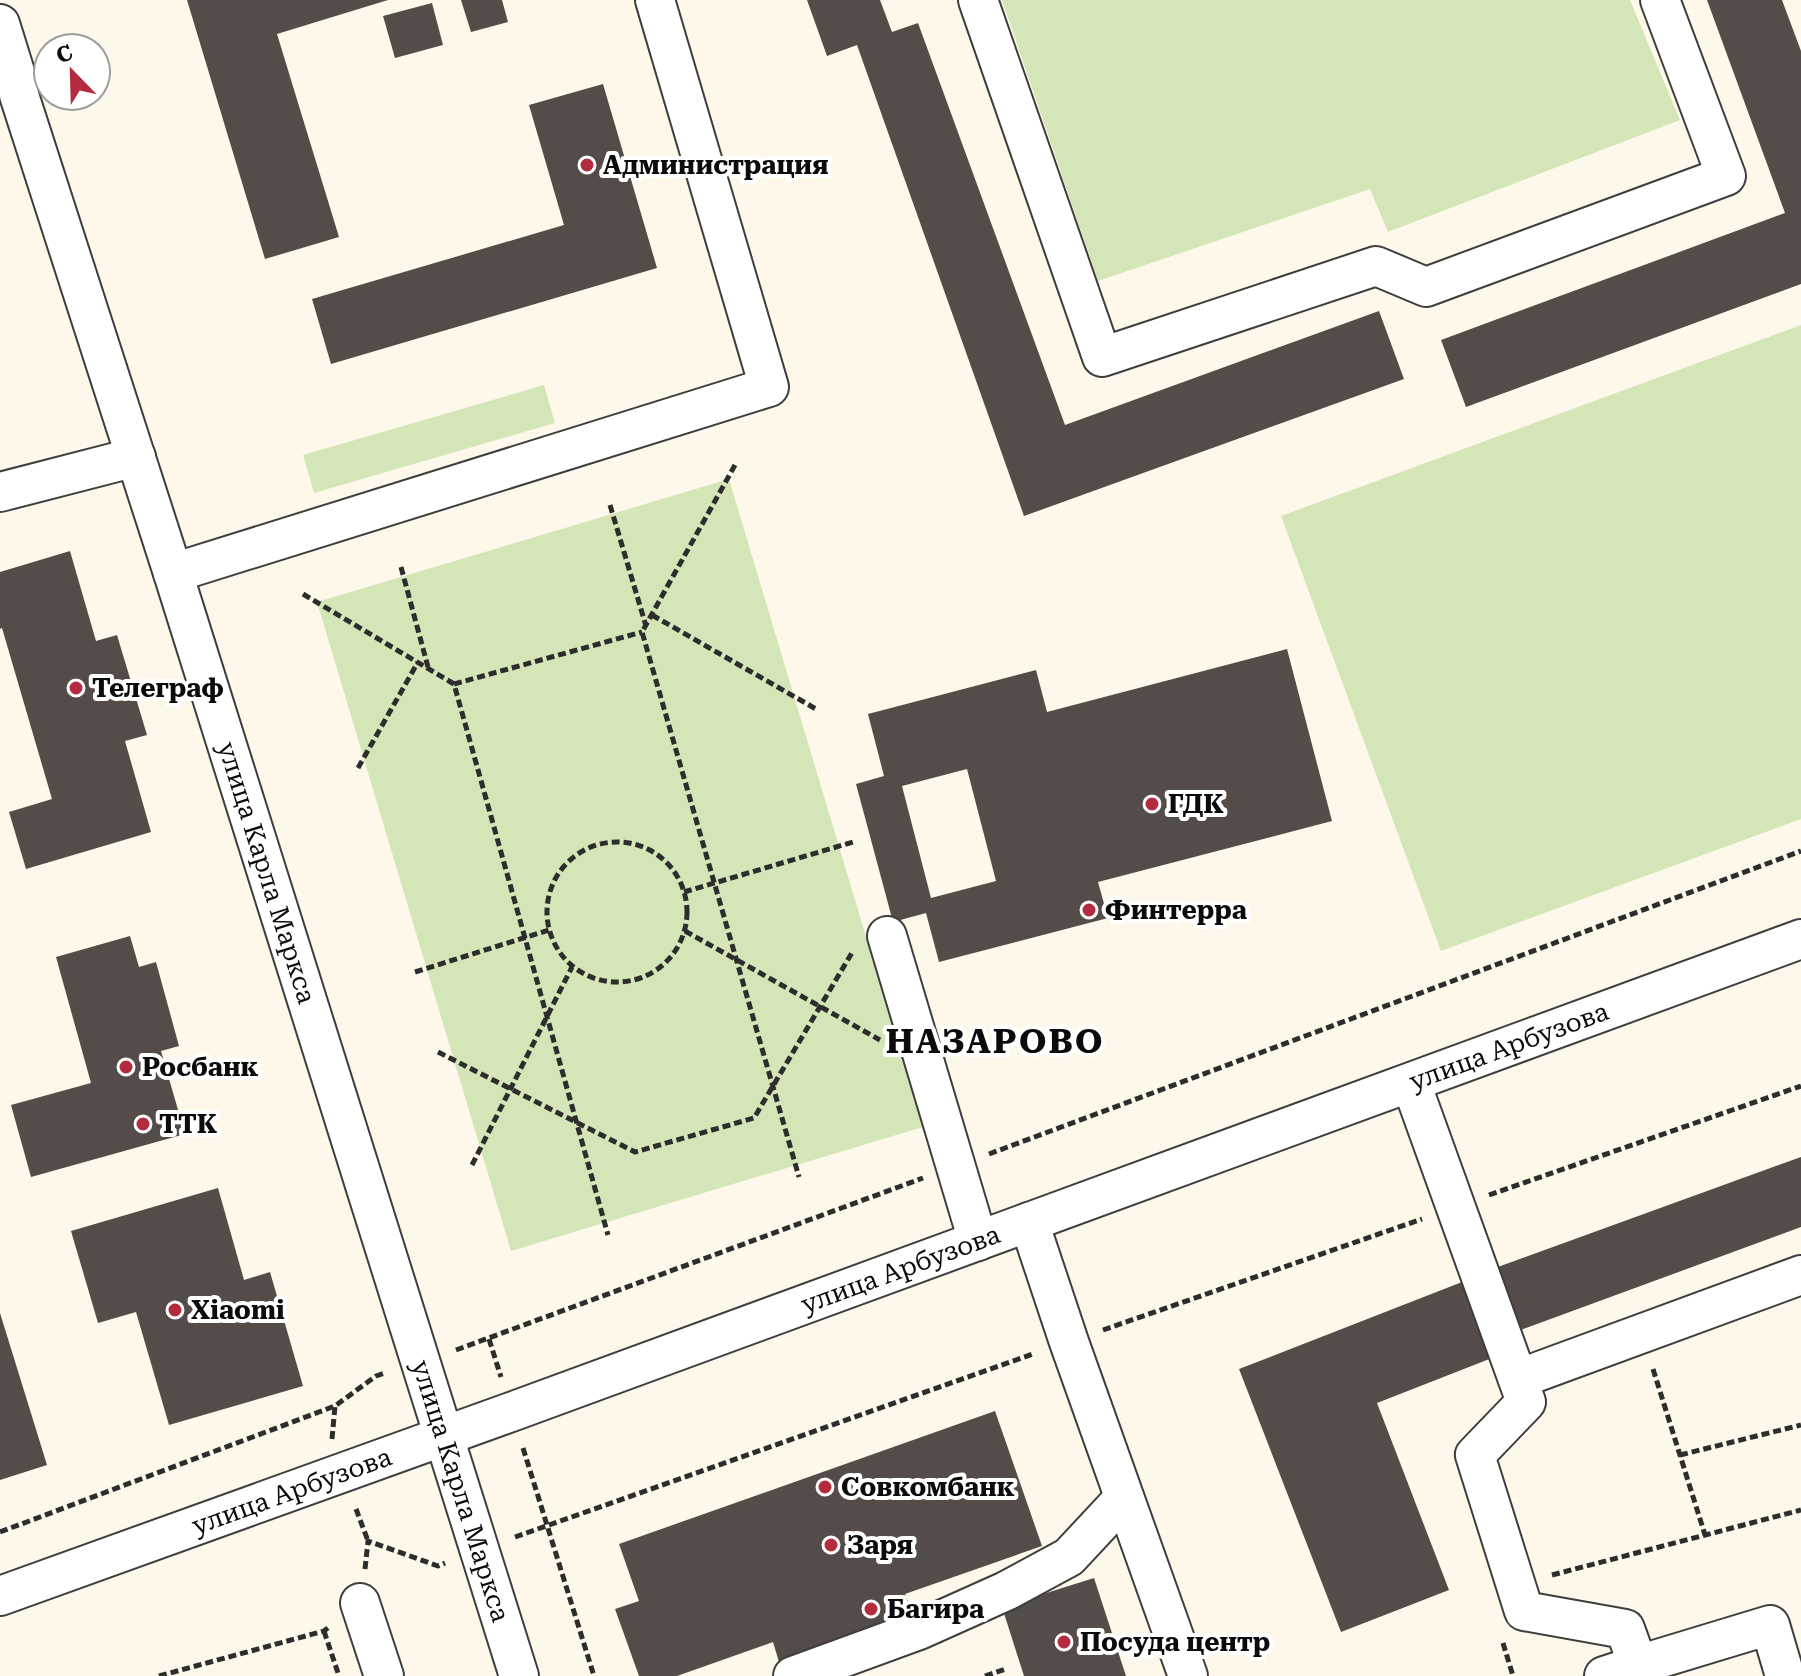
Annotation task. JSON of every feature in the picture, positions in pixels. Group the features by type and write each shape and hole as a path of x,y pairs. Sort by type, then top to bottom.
{"street":[{"path":"173,573 769,387 655,0"},
{"path":"978,0 1102,357 1376,266 1426,287 1726,176 1660,0"},
{"name":"улица Карла Маркса","path":"0,24 9,86 19,95 136,457 519,1676"},
{"path":"0,492 136,457"},
{"path":"873,938 926,1066 978,1241"},
{"name":"улица Арбузова","path":"0,1596 1801,939"},
{"path":"1411,1083 1526,1402 1475,1455 1524,1611 1625,1629 1621,1671 1770,1625 1785,1676"},
{"path":"1029,1222 1188,1676"},
{"path":"1518,1379 1801,1275"},
{"path":"793,1676 919,1630 1006,1591 1069,1557 1124,1498"},
{"path":"360,1603 384,1676"}],"path":[{"path":"454,684 644,629 735,465"},
{"path":"610,505 799,1177"},
{"path":"401,567 428,668"},
{"path":"303,594 454,684 608,1235"},
{"path":"652,615 816,709"},
{"path":"358,768 418,662"},
{"path":"607,842 636,844 659,856 677,875 684,892 688,916 685,931 673,955 652,974 641,978 611,983 587,976 572,967 554,946 549,930 548,895 559,871 579,852 607,842"},
{"path":"684,892 853,842"},
{"path":"0,1532 335,1406 376,1376 489,1339 1801,851"},
{"path":"415,972 549,930"},
{"path":"685,931 926,1066"},
{"path":"438,1052 635,1152 754,1118 821,1006 873,938"},
{"path":"472,1165 572,967"},
{"path":"481,1548 1801,1086"},
{"path":"1642,1333 1705,1535"},
{"path":"489,1339 594,1676"},
{"path":"1680,1455 1801,1425"},
{"path":"1516,1584 1801,1510"},
{"path":"324,1631 339,1676"},
{"path":"985,1676 1006,1669"}],"green space":[{"path":"1002,0 1630,0 1680,120 1388,232 1370,189 1098,281"},
{"path":"1801,325 1801,819 1441,951 1281,516"},
{"path":"544,385 555,423 314,493 303,455"},
{"path":"729,479 923,1127 511,1251 317,602"}],"building":[{"path":"187,0 388,0 277,34 339,237 265,259"},
{"path":"461,0 502,0 508,22 471,32"},
{"path":"807,0 880,0 892,32 918,23 1065,425 1379,311 1404,379 1024,516 857,45 827,56"},
{"path":"1707,0 1782,0 1801,51 1801,284 1466,407 1441,340 1785,213"},
{"path":"432,3 443,45 395,58 383,16"},
{"name":"Администрация","path":"603,84 657,268 331,364 312,299 564,225 529,105"},
{"name":"Телеграф","path":"70,551 96,641 117,635 147,735 125,741 151,832 26,869 9,812 52,799 0,629 0,572"},
{"name":"ГДК","path":"1287,649 1332,821 1098,882 1108,918 939,962 926,913 893,922 856,784 884,776 868,714 1036,670 1047,712","holes":["967,769 996,881 931,898 902,786"]},
{"name":"Росбанк","path":"130,936 139,967 156,962 179,1046 161,1051 185,1134 31,1177 11,1105 91,1083 56,957"},
{"path":"1801,1157 1801,1227 1518,1331 1495,1268"},
{"path":"218,1188 244,1280 270,1272 303,1386 169,1425 136,1312 98,1323 71,1231"},
{"path":"1462,1282 1492,1358 1377,1403 1449,1590 1341,1632 1239,1369"},
{"path":"0,1313 47,1465 0,1480"},
{"name":"Заря","path":"995,1411 1042,1546 905,1594 913,1615 779,1662 773,1642 677,1676 639,1676 615,1609 639,1601 619,1544"},
{"name":"Посуда центр","path":"1094,1578 1126,1676 1024,1676 1002,1607"}],"place":[{"name":"Администрация","path":"587,165"},
{"name":"Телеграф","path":"76,688"},
{"name":"ГДК","path":"1152,804"},
{"name":"Финтерра","path":"1089,910"},
{"name":"Росбанк","path":"126,1067"},
{"name":"ТТК","path":"143,1124"},
{"name":"Xiaomi","path":"175,1310"},
{"name":"Совкомбанк","path":"825,1487"},
{"name":"Заря","path":"831,1545"},
{"name":"Багира","path":"871,1609"},
{"name":"Посуда центр","path":"1064,1642"}],"district":[{"name":"НАЗАРОВО","path":"995,1041"}]}
